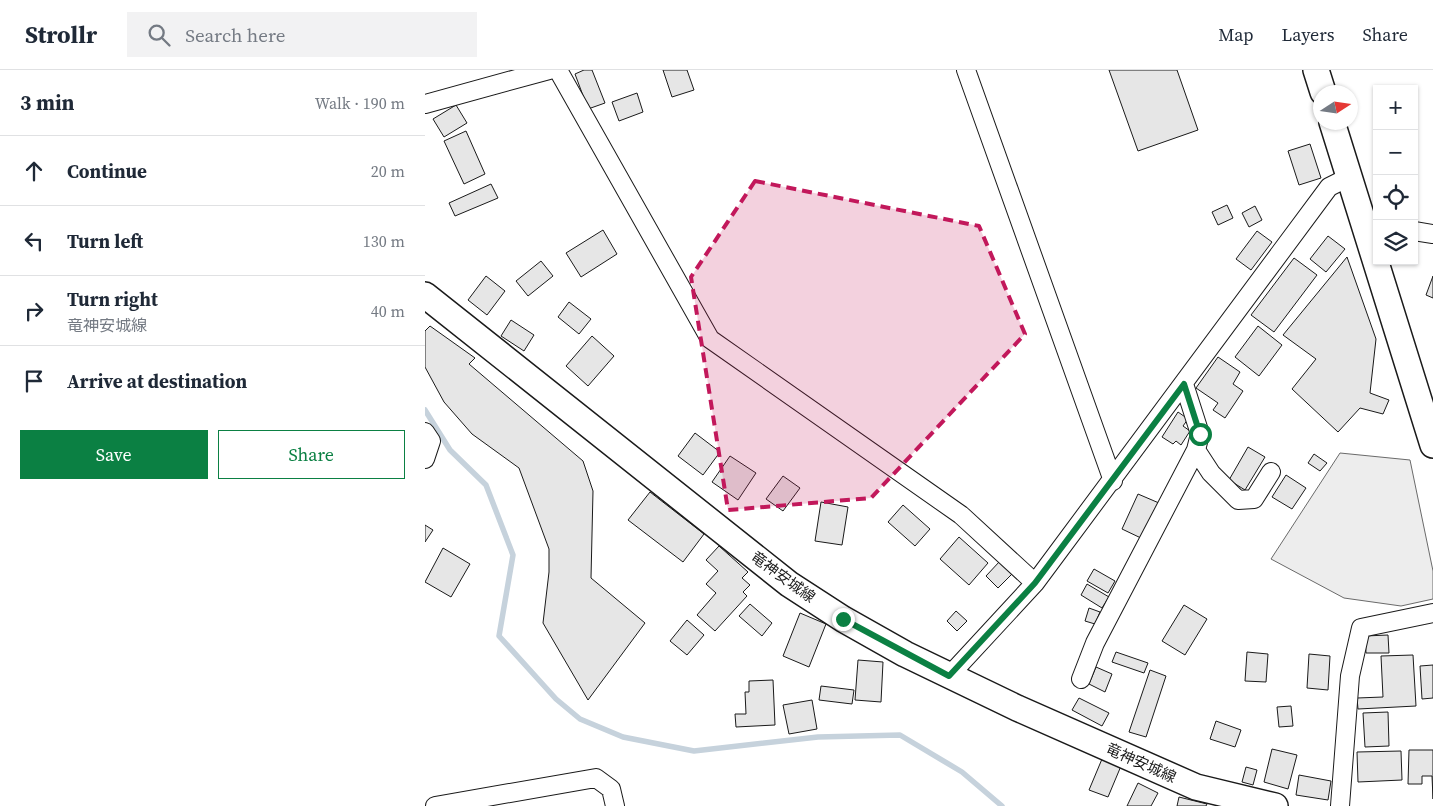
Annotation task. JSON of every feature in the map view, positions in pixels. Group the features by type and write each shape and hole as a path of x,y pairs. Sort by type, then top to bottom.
{"street":[{"path":"425,104 549,70"},
{"path":"559,70 710,339 961,515 1035,583"},
{"path":"966,70 1113,481"},
{"path":"1316,70 1321,85"},
{"path":"1334,130 1349,177 1370,227 1427,407 1433,445"},
{"path":"949,676 1035,583 1113,481 1329,187 1349,177"},
{"path":"1418,232 1433,234"},
{"name":"竜神安城線","path":"425,295 789,584 843,619 949,676 1196,787 1275,806"},
{"path":"1081,679 1095,642 1196,450 1200,434 1184,384"},
{"path":"425,432 431,441 425,459"},
{"path":"1196,450 1211,473 1238,500 1254,499 1271,472"},
{"path":"1341,806 1350,676 1361,628 1433,613"},
{"path":"435,806 596,778 611,789 615,806"}],"highlighted area":[{"path":"755,181 979,226 1025,334 871,498 728,510 691,277"}],"shaded area":[{"path":"1340,453 1410,460 1433,571 1433,599 1401,606 1344,598 1271,559"}],"building":[{"path":"584,70 592,70 605,103 588,109 575,74"},
{"path":"663,70 687,70 694,90 672,97"},
{"path":"1109,70 1177,70 1198,130 1138,151"},
{"path":"637,93 643,112 619,121 612,102"},
{"path":"456,105 467,123 444,137 433,119"},
{"path":"466,131 485,174 464,184 444,141"},
{"path":"1310,144 1321,178 1299,185 1288,151"},
{"path":"491,184 498,198 455,216 449,203"},
{"path":"1227,205 1233,218 1218,225 1212,212"},
{"path":"1255,206 1262,220 1249,227 1242,213"},
{"path":"603,230 617,254 581,277 566,253"},
{"path":"1257,231 1272,242 1251,270 1236,259"},
{"path":"1328,236 1345,249 1326,272 1310,259"},
{"path":"1347,257 1376,339 1370,393 1389,400 1383,414 1360,408 1338,432 1292,389 1316,359 1283,335"},
{"path":"1294,258 1317,275 1274,332 1251,315"},
{"path":"541,261 553,276 528,296 516,281"},
{"path":"486,276 505,291 487,315 468,300"},
{"path":"1433,276 1433,298 1426,295"},
{"path":"569,302 591,319 579,334 558,317"},
{"path":"511,320 534,335 524,351 501,336"},
{"path":"430,326 475,358 469,364 583,461 593,491 591,578 645,623 588,700 543,623 549,572 549,549 519,468 472,434 444,402 425,367 425,331"},
{"path":"1258,326 1282,345 1259,376 1235,357"},
{"path":"592,336 614,356 588,386 566,366"},
{"path":"1218,357 1240,372 1233,384 1243,391 1225,418 1213,410 1218,403 1196,388"},
{"path":"1178,412 1188,419 1183,426 1190,431 1181,445 1176,441 1173,444 1162,437"},
{"path":"695,433 720,452 703,475 678,456"},
{"path":"1248,447 1265,457 1245,490 1229,480"},
{"path":"1314,454 1327,463 1320,471 1308,463"},
{"path":"730,456 756,473 738,500 712,482"},
{"path":"1286,475 1306,488 1292,509 1272,497"},
{"path":"783,476 800,488 783,511 766,499"},
{"path":"650,492 704,534 683,562 628,520"},
{"path":"1138,494 1159,503 1143,539 1122,529"},
{"path":"821,502 848,507 842,545 815,541"},
{"path":"903,505 930,529 915,546 888,522"},
{"path":"425,525 433,530 425,542"},
{"path":"959,537 988,563 969,585 940,559"},
{"path":"719,546 748,572 742,578 750,585 743,592 747,596 715,631 697,615 716,593 706,584 718,571 706,560"},
{"path":"443,548 470,564 451,597 425,582"},
{"path":"1000,561 1013,573 998,588 986,576"},
{"path":"1094,569 1115,581 1108,593 1087,581"},
{"path":"1087,584 1109,597 1102,608 1081,595"},
{"path":"750,604 772,623 762,636 739,616"},
{"path":"1184,605 1207,619 1185,655 1162,641"},
{"path":"1089,608 1100,612 1095,624 1085,621"},
{"path":"956,611 967,621 957,631 947,621"},
{"path":"800,613 826,624 809,667 783,656"},
{"path":"687,620 704,635 687,655 670,641"},
{"path":"1388,635 1389,653 1366,653 1365,636"},
{"path":"1116,652 1148,663 1144,673 1112,662"},
{"path":"1247,652 1268,654 1266,682 1245,681"},
{"path":"1309,654 1330,656 1328,690 1307,688"},
{"path":"1413,655 1416,706 1358,709 1357,698 1383,697 1381,656"},
{"path":"858,660 883,662 881,702 855,700"},
{"path":"1433,665 1433,698 1422,699 1420,666"},
{"path":"1096,667 1112,674 1105,692 1089,684"},
{"path":"1150,670 1166,676 1146,737 1129,732"},
{"path":"773,680 775,725 736,727 735,714 746,714 745,692 749,692 749,681"},
{"path":"821,686 854,690 852,704 819,700"},
{"path":"1079,698 1109,713 1102,726 1072,710"},
{"path":"812,700 817,729 789,734 783,705"},
{"path":"1291,706 1293,726 1279,727 1277,707"},
{"path":"1388,712 1389,746 1365,747 1363,713"},
{"path":"1216,721 1241,730 1235,747 1210,739"},
{"path":"1272,749 1297,755 1288,789 1264,782"},
{"path":"1409,750 1433,750 1433,799 1432,776 1422,776 1422,784 1408,784"},
{"path":"1401,751 1402,780 1358,782 1357,752"},
{"path":"1102,759 1121,766 1108,797 1089,790"},
{"path":"1246,767 1257,770 1253,785 1242,782"},
{"path":"1299,775 1331,781 1328,800 1296,795"},
{"path":"1138,783 1158,793 1151,806 1127,806"},
{"path":"1179,797 1207,804 1206,806 1177,806"}],"waterway":[{"path":"425,410 450,450 486,485 513,555 499,636 556,699 580,719 623,737 694,751 818,737 900,735 962,772 1002,806"}],"route":[{"path":"843,619 949,676 1035,583 1184,384 1200,434"}]}
